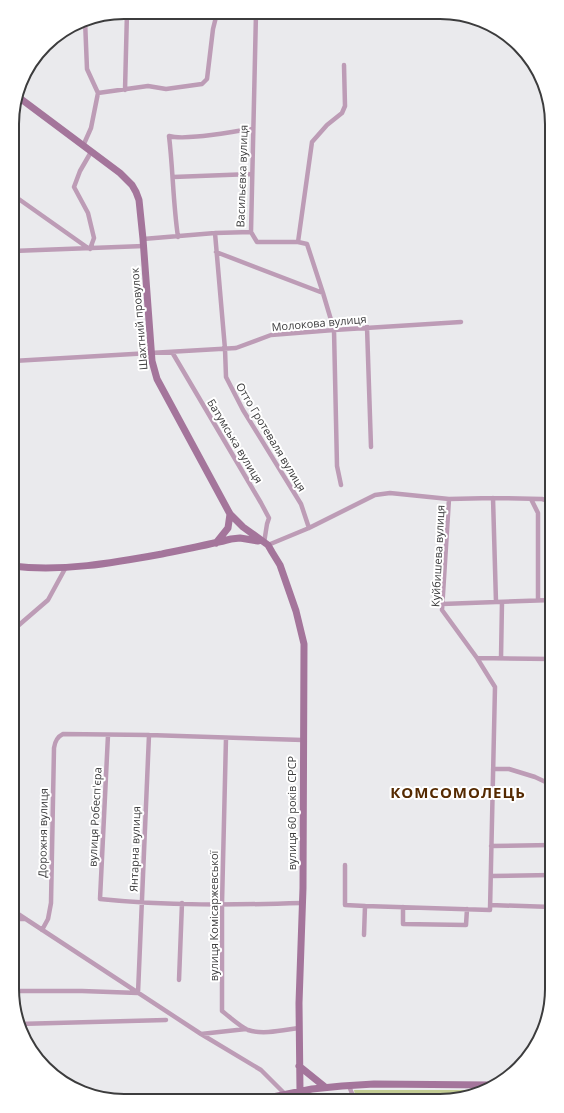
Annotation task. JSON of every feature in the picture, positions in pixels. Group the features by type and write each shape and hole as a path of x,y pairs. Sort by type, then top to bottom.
{"street":[{"path":"125,90 127,19"},
{"path":"98,93 148,86 166,90 202,84 207,79 216,19"},
{"name":"Васильєвка вулиця","path":"19,251 89,249 215,233 251,232 256,19"},
{"path":"83,146 91,128 98,93 87,69 85,27"},
{"path":"298,242 312,142 326,124 342,113 345,106 344,65"},
{"name":"Шахтний провулок","path":"22,100 120,173 132,185 136,192 139,200 144,243 154,371 161,388 230,514 243,527 266,544"},
{"path":"178,237 174,210 173,177 169,136 191,136 253,129"},
{"path":"19,199 89,249 94,238 83,204 74,188 80,171 91,152"},
{"path":"173,177 252,174"},
{"path":"251,232 257,242 298,242 307,244 334,330 337,466 341,484"},
{"name":"Отто Гротеваля вулиця","path":"215,233 226,377 229,386 301,504 309,528"},
{"path":"216,252 323,293"},
{"name":"Молокова вулиця","path":"19,361 225,349 236,348 270,335 367,327 461,322"},
{"path":"367,327 371,447"},
{"name":"Батумська вулиця","path":"172,352 269,518 267,524 266,544"},
{"name":"Куйбишева вулиця","path":"266,544 309,528 375,494 390,493 449,499 493,498 545,500"},
{"path":"493,498 496,602"},
{"name":"Куйбишева вулиця","path":"449,499 442,610 477,658 495,687 490,908"},
{"path":"531,499 538,513 538,600"},
{"path":"216,543 228,528 230,514"},
{"path":"19,567 39,568 91,565 137,559 240,538 250,538 266,544"},
{"name":"вулиця 60 років СРСР","path":"266,544 280,565 299,620 305,655 299,1028 300,1091"},
{"path":"19,626 48,600 66,567"},
{"path":"442,604 545,600"},
{"path":"501,658 502,602"},
{"path":"477,658 545,658"},
{"name":"Дорожня вулиця","path":"42,930 48,919 51,903 54,748 56,740 58,736 63,734 108,735"},
{"path":"108,735 303,740"},
{"name":"вулиця Робесп'єра","path":"108,735 100,899 142,903"},
{"name":"Янтарна вулиця","path":"138,993 149,735"},
{"name":"вулиця Комісаржевської","path":"226,738 222,904 222,1011 246,1029"},
{"path":"493,769 510,769 545,782"},
{"path":"491,846 545,846"},
{"path":"345,865 345,905 467,909 545,907"},
{"path":"491,876 545,875"},
{"path":"142,903 302,903"},
{"path":"179,980 182,903"},
{"path":"364,935 365,906"},
{"path":"403,907 403,924 466,925 467,909"},
{"path":"19,914 201,1034 261,1070 285,1094"},
{"path":"19,919 26,919"},
{"path":"19,991 138,993"},
{"path":"25,1024 166,1020"},
{"path":"201,1034 246,1029 254,1031 269,1031 299,1028"},
{"path":"300,1066 325,1087"},
{"path":"290,1094 325,1087 374,1084 481,1085"},
{"path":"349,1086 352,1094"}],"green space":[{"path":"354,1090 467,1090 440,1094 355,1094"}],"district":[{"name":"КОМСОМОЛЕЦЬ","path":"458,793"}]}
